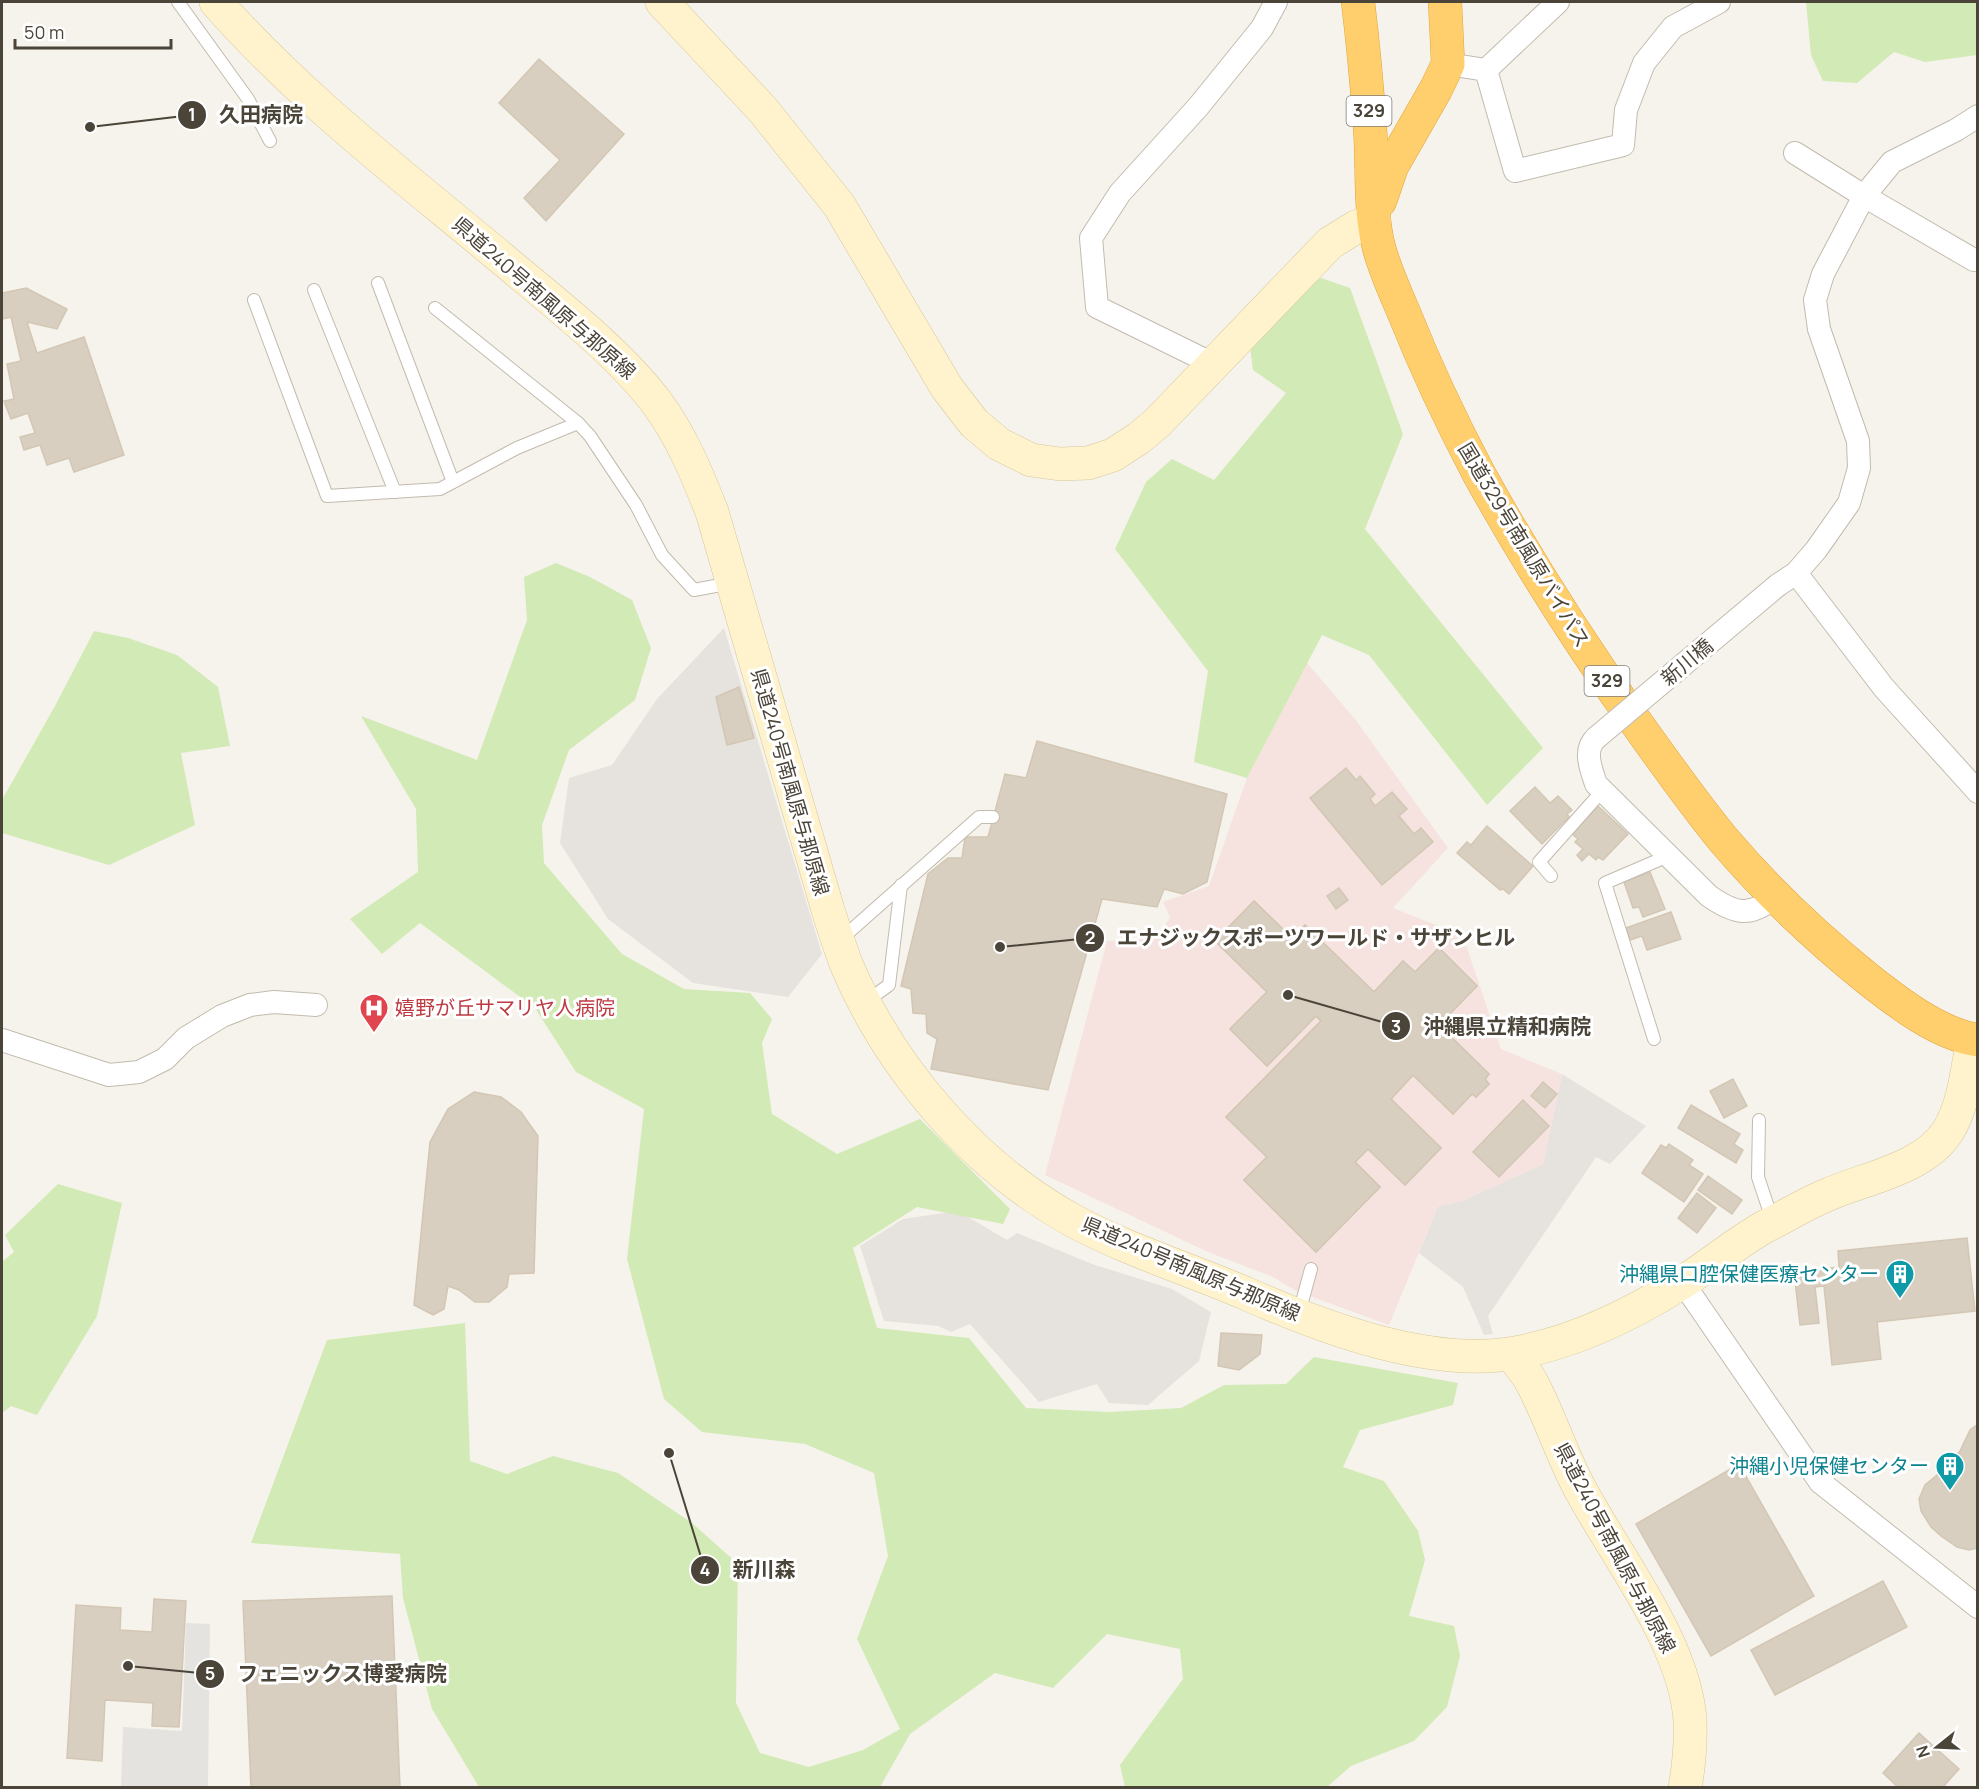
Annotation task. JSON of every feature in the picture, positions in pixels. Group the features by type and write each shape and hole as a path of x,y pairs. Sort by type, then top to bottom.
{"highway":[{"name":"国道329号南風原バイパス","path":"1358,2 1371,129 1374,220 1379,248 1427,369 1461,441 1521,548 1602,674 1665,762 1722,837 1776,896 1850,964 1896,1001 1924,1019 1975,1040"},
{"name":"国道329号南風原バイパス","path":"1374,220 1392,166 1448,64 1445,2"}],"main road":[{"name":"県道240号南風原与那原線","path":"216,2 259,50 326,112 547,297 636,378 674,428 692,461 712,512 816,871 847,966 865,1003 907,1071 941,1112 981,1154 1041,1201 1082,1225 1146,1255 1298,1314 1397,1347 1435,1354 1466,1356 1511,1354 1552,1345 1611,1323 1683,1283 1773,1223 1825,1195 1906,1165 1935,1148 1953,1122 1975,1040"},
{"path":"665,3 763,110 839,205 947,388 974,423 999,444 1031,460 1060,464 1088,464 1113,455 1139,438 1157,423 1330,243 1356,227 1374,220"},
{"name":"県道240号南風原与那原線","path":"1511,1354 1531,1381 1578,1485 1645,1600 1673,1656 1690,1718 1690,1743 1684,1788"}],"street":[{"path":"1213,364 1097,307 1091,238 1120,193 1198,107 1262,28 1276,2"},
{"path":"1486,70 1558,2"},
{"path":"1486,70 1515,171 1623,145 1626,110 1644,63 1673,27 1719,2"},
{"path":"1448,64 1486,70"},
{"name":"新川橋","path":"1602,790 1596,784 1588,761 1592,742 1787,579 1816,550 1849,503 1859,468 1858,441 1819,329 1815,300 1823,274 1864,196 1892,162 1956,130 1977,116"},
{"path":"1795,153 1974,260"},
{"path":"1787,579 1977,792"},
{"path":"1602,790 1709,897 1728,909 1747,912 1766,904 1776,896"},
{"path":"2,1040 109,1075 139,1072 165,1059 186,1038 222,1016 250,1005 274,1002 316,1005"},
{"path":"1683,1283 1820,1482 1977,1607"}],"lane":[{"path":"178,2 248,99 270,141"},
{"path":"378,283 453,482"},
{"path":"314,290 394,492"},
{"path":"254,300 327,496 440,489 517,448 578,423"},
{"path":"435,308 578,423 590,436 636,505 662,555 694,590 732,583"},
{"path":"1551,876 1539,862 1602,790"},
{"path":"838,941 979,817 993,817"},
{"path":"1653,1039 1605,883 1668,856"},
{"path":"865,1003 889,984 901,885"},
{"path":"1759,1120 1758,1177 1773,1223"},
{"path":"1298,1314 1311,1269"}],"shaded area":[{"path":"724,628 822,954 788,997 693,983 608,919 560,843 569,778 612,765 657,699"},
{"path":"1307,663 1355,719 1448,848 1393,908 1463,936 1501,1049 1562,1074 1543,1164 1462,1201 1438,1206 1389,1325 1296,1291 1273,1277 1208,1252 1045,1175 1107,941 1158,938 1170,917 1163,902 1209,886 1247,778"},
{"path":"1562,1074 1646,1126 1610,1164 1596,1157 1488,1316 1493,1334 1484,1335 1463,1287 1419,1253 1438,1206 1462,1201 1543,1164"},
{"path":"958,1211 1007,1240 1017,1233 1092,1264 1172,1289 1211,1312 1199,1361 1148,1405 1109,1403 1097,1384 1039,1402 970,1324 951,1332 938,1326 884,1321 860,1246 903,1219"},
{"path":"186,1623 210,1624 208,1787 121,1787 123,1727 182,1731"}],"green space":[{"path":"1806,2 1977,2 1977,55 1925,62 1894,52 1857,83 1823,81 1811,55"},
{"path":"1321,278 1350,288 1403,434 1365,529 1543,748 1487,805 1369,655 1322,635 1247,778 1194,762 1208,671 1115,549 1146,482 1172,459 1214,480 1286,393 1253,370 1250,346 1295,296"},
{"path":"556,563 590,577 632,600 651,648 635,700 569,750 542,825 544,863 622,954 684,989 750,993 772,1019 762,1043 772,1114 837,1154 920,1119 1010,1209 1003,1224 917,1207 853,1248 877,1328 969,1338 1026,1408 1109,1412 1181,1408 1224,1385 1286,1384 1314,1357 1458,1383 1453,1405 1360,1430 1343,1467 1384,1481 1418,1531 1425,1560 1409,1616 1454,1626 1460,1656 1447,1707 1414,1741 1351,1766 1327,1787 1125,1787 1120,1765 1183,1679 1180,1649 1107,1634 1053,1688 995,1673 910,1734 880,1787 479,1787 432,1709 403,1598 400,1554 251,1543 327,1340 465,1323 470,1461 507,1474 553,1456 618,1473 692,1523 738,1564 736,1703 760,1753 809,1767 863,1750 900,1729 857,1639 888,1556 874,1473 805,1444 702,1432 664,1399 627,1259 644,1109 576,1072 535,1008 420,923 382,954 350,919 418,872 416,809 361,716 477,760 527,620 524,577"},
{"path":"94,631 128,638 177,655 218,687 230,746 181,753 195,825 109,865 2,833 2,800"},
{"path":"58,1184 122,1203 97,1316 37,1415 11,1406 2,1413 2,1262 14,1252 5,1235"}],"building":[{"path":"539,59 624,134 546,221 524,198 560,160 499,103"},
{"path":"26,288 67,309 57,329 27,322 37,353 84,337 124,455 74,472 69,458 47,465 40,445 24,450 20,437 35,433 28,413 11,419 4,401 14,399 7,364 21,361 11,317 2,319 2,293"},
{"path":"739,687 754,738 727,745 716,697"},
{"path":"1037,741 1227,794 1207,882 1183,894 1164,889 1157,907 1102,899 1048,1090 931,1069 937,1039 927,1033 926,1014 913,1013 911,989 901,986 928,874 948,858 962,858 965,837 988,837 1005,774 1026,778"},
{"path":"1346,768 1356,780 1360,776 1375,794 1370,799 1375,806 1392,792 1407,809 1399,816 1414,834 1421,828 1433,842 1382,885 1310,798"},
{"path":"1535,787 1550,803 1558,796 1572,810 1567,814 1569,817 1542,844 1510,811"},
{"path":"1598,806 1628,834 1603,860 1598,857 1596,860 1589,854 1582,861 1577,855 1583,849 1575,842 1578,839 1572,834"},
{"path":"1487,826 1533,866 1509,894 1503,889 1500,890 1457,853 1467,842 1471,845"},
{"path":"1650,872 1665,909 1643,917 1639,907 1633,908 1624,882"},
{"path":"1339,888 1348,900 1336,909 1327,896"},
{"path":"1254,901 1292,938 1305,925 1374,992 1403,961 1415,972 1439,948 1477,986 1439,1025 1489,1074 1485,1079 1489,1084 1476,1097 1472,1094 1453,1114 1413,1075 1391,1099 1441,1148 1405,1185 1368,1149 1355,1162 1380,1187 1316,1252 1244,1180 1267,1157 1226,1117 1321,1021 1316,1016 1267,1066 1230,1029 1267,992 1215,941","holes":["1338,1047 1356,1065 1328,1093 1312,1077 1321,1067 1333,1079 1341,1070 1328,1058"]},
{"path":"1254,901 1292,938 1305,925 1374,992 1403,961 1415,972 1439,948 1477,986 1439,1025 1489,1074 1485,1079 1489,1084 1476,1097 1472,1094 1453,1114 1413,1075 1391,1099 1441,1148 1405,1185 1368,1149 1355,1162 1380,1187 1316,1252 1244,1180 1267,1157 1226,1117 1321,1021 1316,1016 1267,1066 1230,1029 1267,992 1215,941"},
{"path":"1671,912 1681,939 1647,950 1642,936 1630,940 1626,928"},
{"path":"1733,1079 1747,1106 1724,1118 1710,1091"},
{"path":"1543,1082 1557,1094 1545,1108 1531,1096"},
{"path":"474,1092 501,1097 521,1112 538,1136 534,1273 509,1274 507,1287 489,1302 475,1302 459,1290 448,1286 444,1309 433,1315 414,1305 430,1142 448,1109"},
{"path":"1523,1100 1549,1126 1499,1177 1473,1152"},
{"path":"1691,1105 1740,1134 1734,1144 1743,1150 1736,1163 1678,1128"},
{"path":"1669,1144 1693,1160 1689,1165 1703,1174 1684,1202 1642,1173 1661,1145 1666,1148"},
{"path":"1708,1176 1742,1200 1732,1214 1698,1190"},
{"path":"1697,1193 1716,1208 1697,1233 1678,1218"},
{"name":"沖縄県口腔保健医療センター","path":"1967,1238 1975,1311 1877,1322 1881,1359 1832,1365 1824,1286 1815,1287 1819,1323 1800,1325 1794,1272 1839,1267 1838,1251"},
{"path":"1221,1333 1262,1335 1260,1354 1239,1370 1218,1366"},
{"name":"沖縄小児保健センター","path":"1978,1424 1978,1548 1969,1550 1957,1547 1931,1527 1921,1511 1919,1499 1925,1485 1960,1451 1970,1430"},
{"path":"1739,1464 1814,1596 1711,1656 1636,1524"},
{"path":"1883,1581 1907,1627 1775,1695 1751,1650"},
{"path":"392,1596 400,1788 251,1788 243,1601"},
{"path":"154,1599 186,1601 179,1727 152,1726 153,1703 105,1700 102,1761 67,1758 76,1605 121,1608 120,1630 152,1632"},
{"path":"1919,1733 1959,1769 1942,1788 1899,1788 1883,1773"}],"place":[{"name":"久田病院","path":"90,127"},
{"name":"エナジックスポーツワールド・サザンヒル","path":"1000,947"},
{"name":"沖縄県立精和病院","path":"1288,995"},
{"name":"嬉野が丘サマリヤ人病院","path":"374,1034"},
{"name":"沖縄県口腔保健医療センター","path":"1900,1300"},
{"name":"新川森","path":"669,1453"},
{"name":"沖縄小児保健センター","path":"1950,1492"},
{"name":"フェニックス博愛病院","path":"128,1666"}]}
